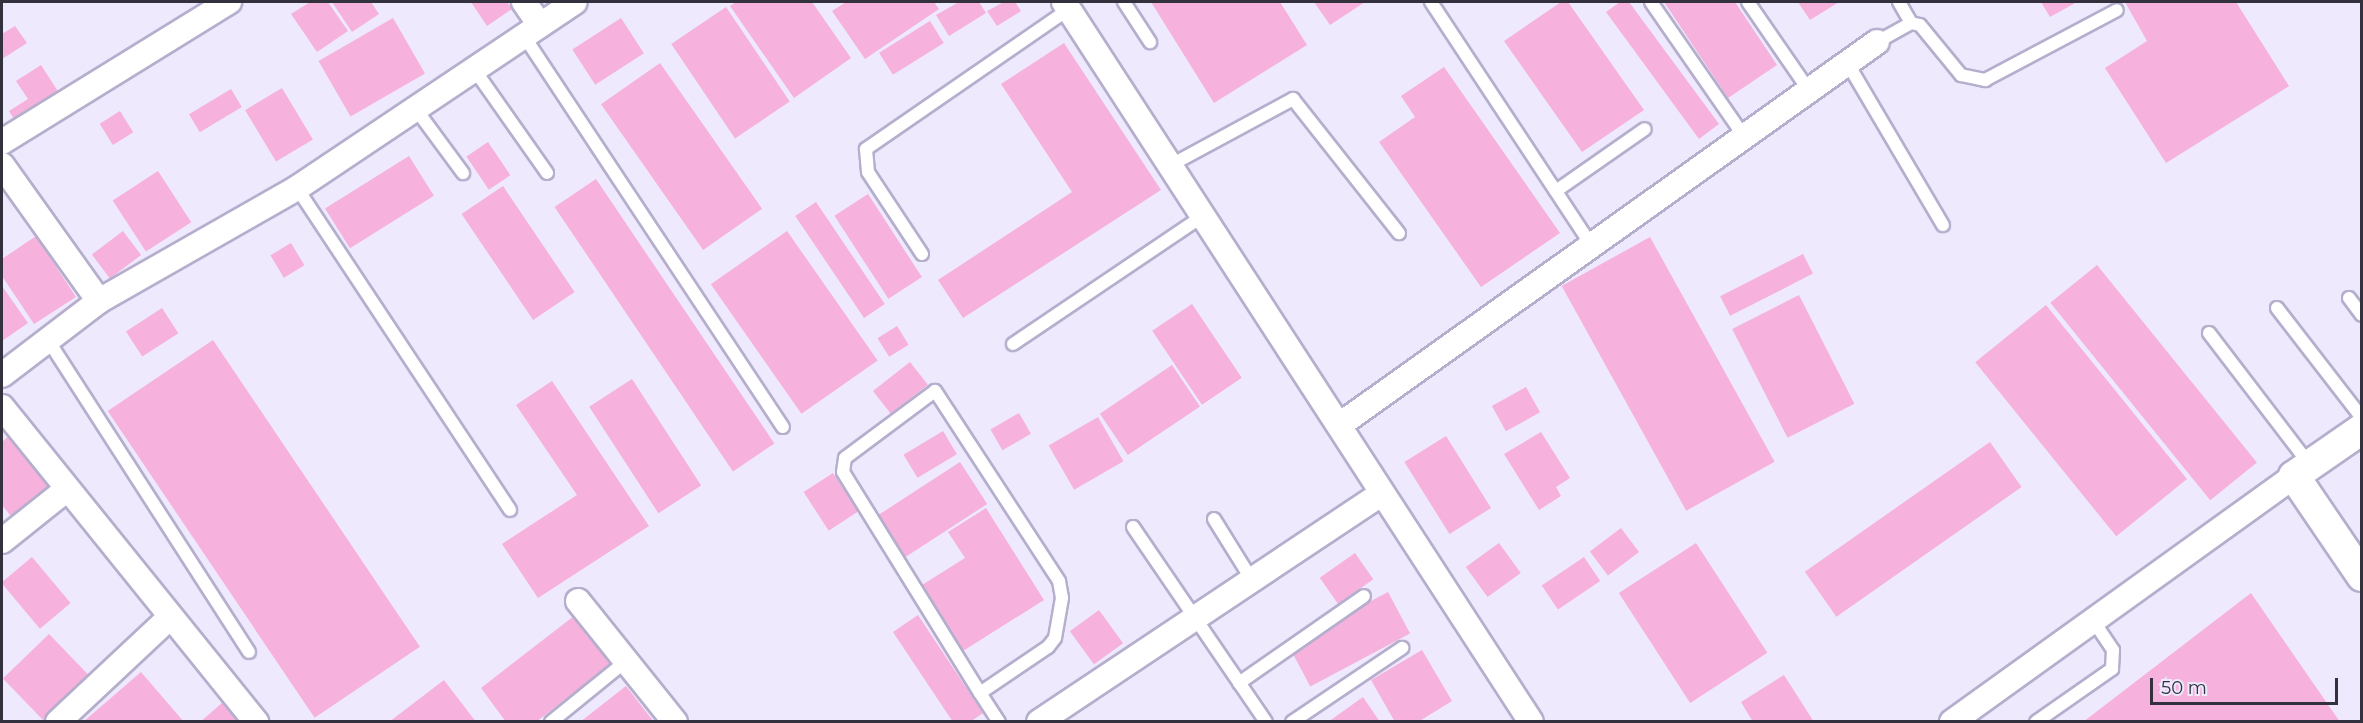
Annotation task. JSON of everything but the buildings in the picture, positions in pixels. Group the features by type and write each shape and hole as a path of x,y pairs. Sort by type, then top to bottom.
{"street":[{"path":"2,142 229,2"},
{"path":"524,2 532,31"},
{"path":"2,375 99,301 297,188 575,2"},
{"path":"1066,5 1341,424 1382,493 1531,722"},
{"path":"1341,424 1810,92 1877,42"},
{"path":"2,165 99,301"},
{"path":"2,407 168,619 256,722"},
{"path":"1952,722 2361,429"},
{"path":"2302,470 2361,576"},
{"path":"2,541 66,490"},
{"path":"1039,722 1382,493"},
{"path":"578,601 675,722"},
{"path":"58,722 168,619"}],"lane":[{"path":"1124,2 1150,42"},
{"path":"1431,2 1592,246"},
{"path":"1651,2 1745,138"},
{"path":"1748,2 1810,92"},
{"path":"1899,2 1911,23"},
{"path":"922,254 868,172 866,148 1066,5"},
{"path":"1877,42 1911,23 1920,25 1961,75 1985,80 2117,10"},
{"path":"532,31 783,428"},
{"path":"1848,64 1943,225"},
{"path":"474,69 547,173"},
{"path":"1171,165 1293,99 1399,233"},
{"path":"416,108 463,173"},
{"path":"1556,191 1645,129"},
{"path":"297,188 510,510"},
{"path":"1013,344 1204,215"},
{"path":"2349,298 2361,315"},
{"path":"2277,308 2361,418"},
{"path":"2209,333 2302,470"},
{"path":"48,340 249,652"},
{"path":"980,693 1048,647 1055,638 1062,598 1059,581 935,391 845,458 843,472 980,693 999,722"},
{"path":"1214,519 1252,580"},
{"path":"1133,527 1266,722"},
{"path":"1239,683 1364,596"},
{"path":"2036,722 2112,669 2113,650 2093,620"},
{"path":"1292,722 1402,648"},
{"path":"551,722 626,661"}]}
